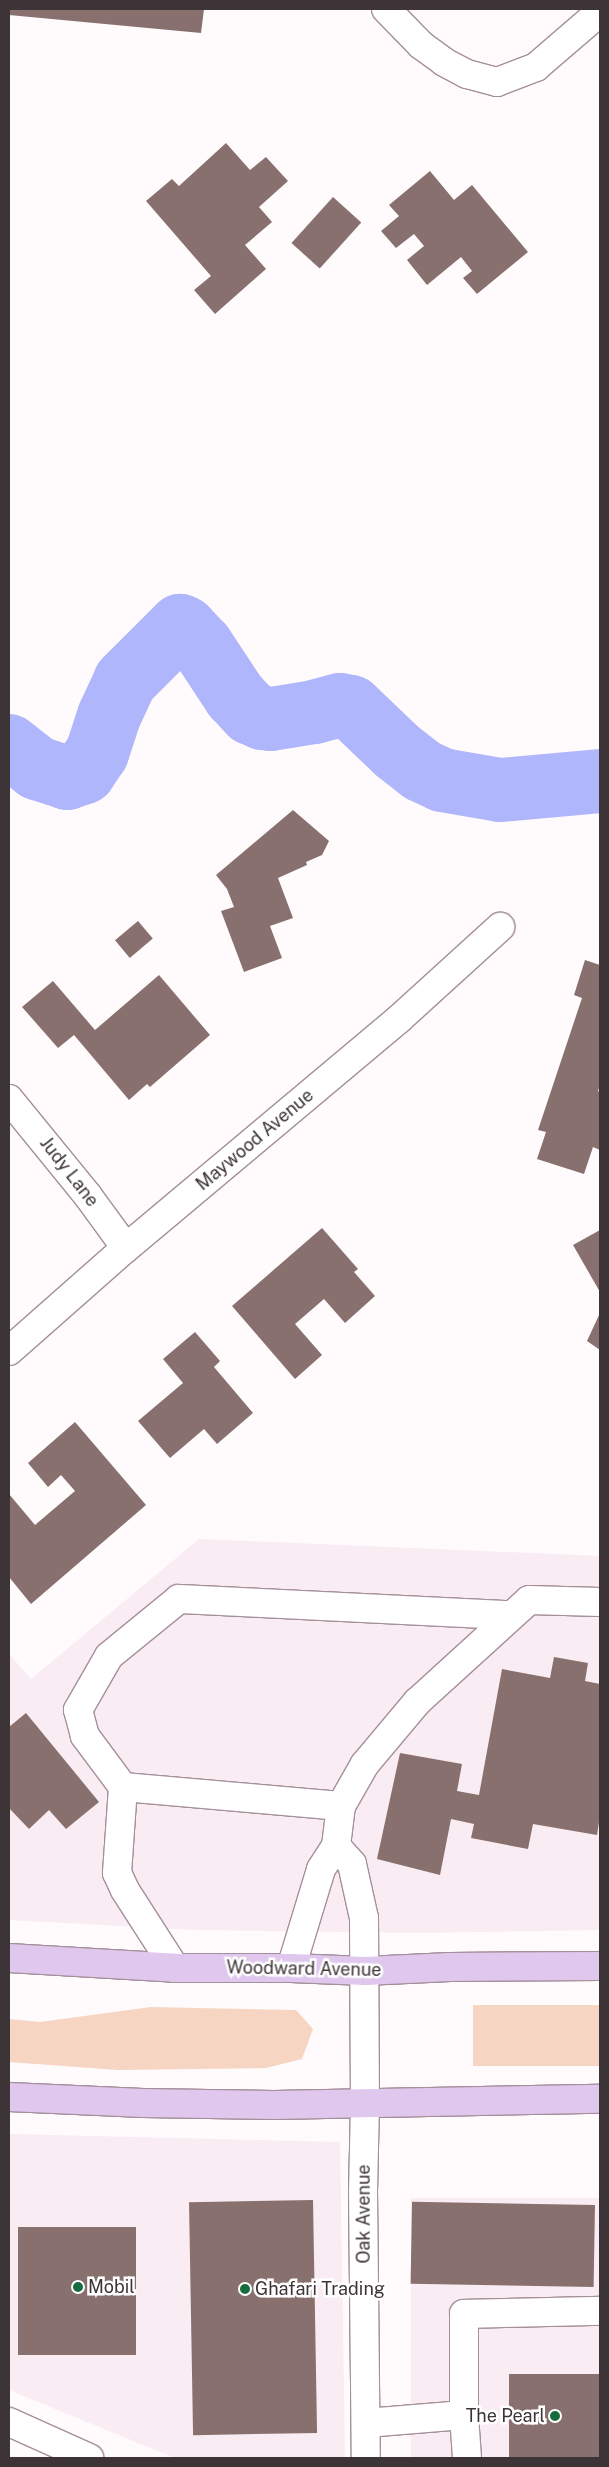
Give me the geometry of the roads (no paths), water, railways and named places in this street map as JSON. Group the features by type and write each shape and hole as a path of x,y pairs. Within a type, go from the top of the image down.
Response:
{"main road":[{"name":"Woodward Avenue","path":"9,1958 175,1968 291,1968 365,1971 450,1967 600,1966"},
{"path":"9,2097 143,2103 366,2104 452,2100 600,2099"}],"street":[{"path":"386,9 421,45 444,62 467,74 498,82 536,67 600,12"},
{"name":"Maywood Avenue","path":"9,1351 126,1248 399,1019 500,927"},
{"name":"Judy Lane","path":"9,1099 88,1196 126,1248"},
{"path":"175,1968 125,1890 117,1873 123,1786 85,1736 78,1710 109,1656 180,1599 511,1615"},
{"path":"291,1968 321,1869 336,1846 341,1806 366,1764 417,1702 529,1600 600,1602"},
{"path":"123,1786 341,1806"},
{"name":"Oak Avenue","path":"336,1846 352,1864 364,1918 366,2104 363,2199 366,2458"},
{"path":"467,2458 464,2415 464,2314 600,2310"},
{"path":"366,2423 464,2415"},
{"path":"9,2422 89,2458"}],"waterway":[{"path":"9,746 37,768 67,778 84,772 97,753 109,716 125,681 180,626 185,628 202,646 235,696 251,713 262,718 271,719 314,712 340,705 351,707 397,751 421,770 442,780 500,790 600,781"}],"place":[{"name":"Mobil","path":"78,2287"},
{"name":"Ghafari Trading","path":"245,2289"},
{"name":"The Pearl","path":"555,2416"}]}
